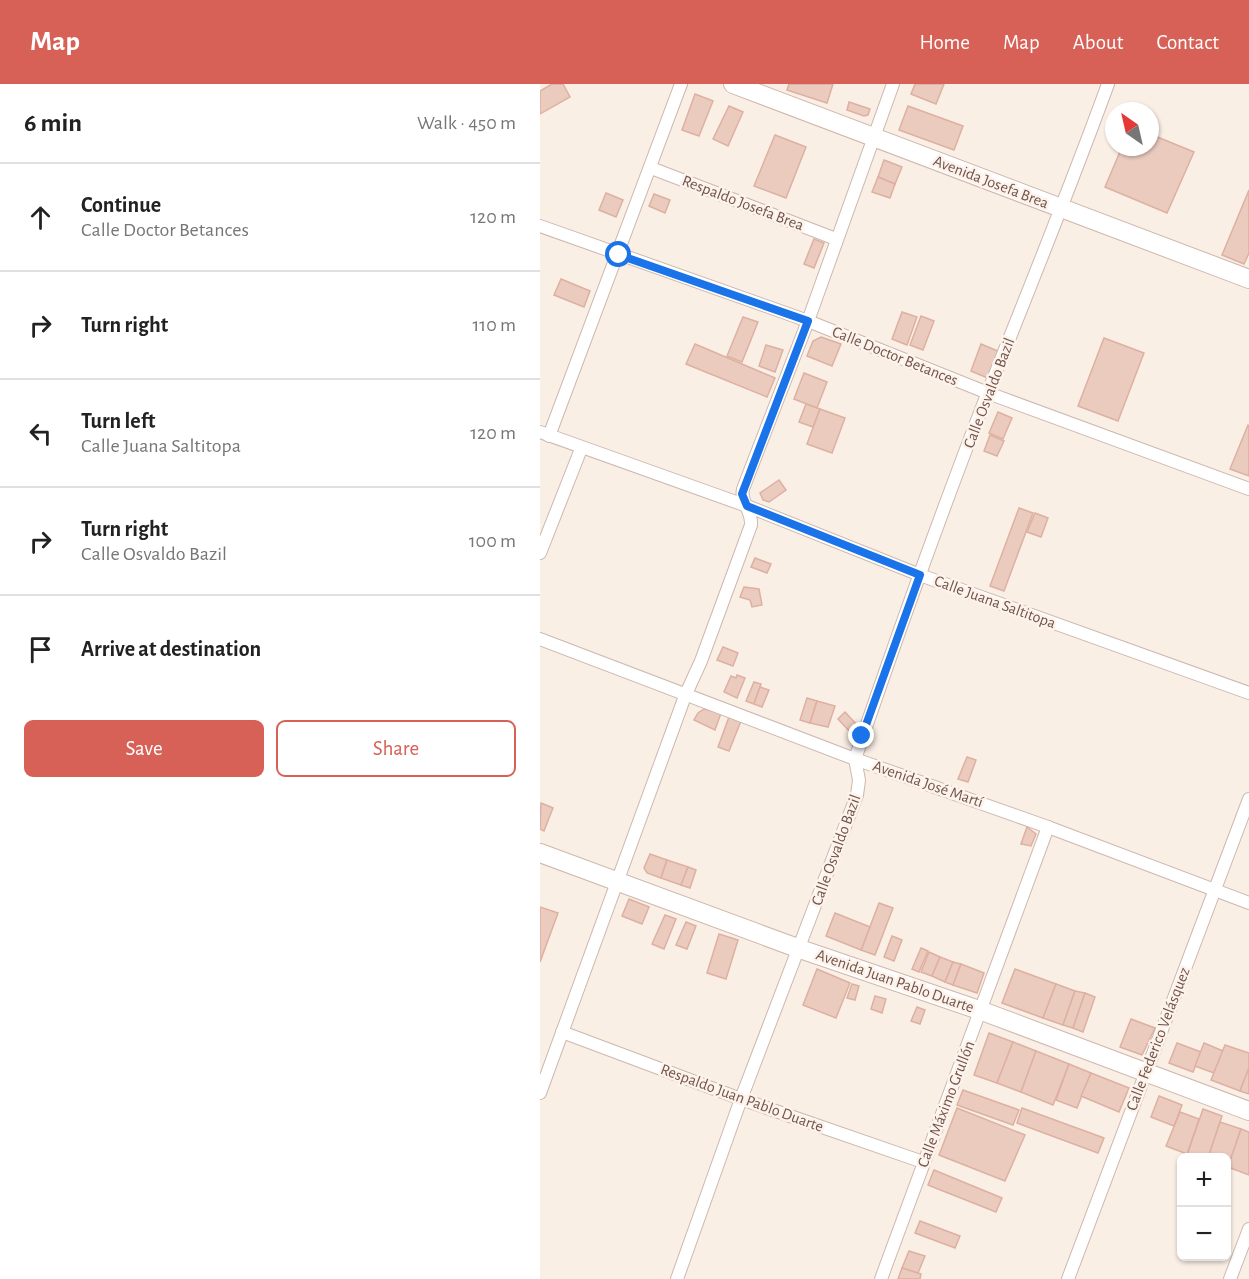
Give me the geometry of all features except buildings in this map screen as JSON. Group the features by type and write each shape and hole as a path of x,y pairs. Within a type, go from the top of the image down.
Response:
{"main road":[{"name":"Avenida Josefa Brea","path":"733,84 1249,279"},
{"name":"Avenida Juan Pablo Duarte","path":"540,853 800,949 982,1011 1144,1074 1249,1111"}],"street":[{"path":"545,434 619,255 681,84"},
{"path":"540,1093 685,696 701,661 751,525 751,511 742,499 743,489 808,321 893,84"},
{"name":"Calle Osvaldo Bazil","path":"677,1279 741,1099 857,795 859,780 855,759 920,575 988,393 1062,210 1108,84"},
{"name":"Respaldo Josefa Brea","path":"651,168 836,239"},
{"name":"Calle Doctor Betances","path":"540,226 808,321 988,393 1249,489"},
{"name":"Calle Juana Saltitopa","path":"545,434 581,449 747,506 920,575 1249,693"},
{"path":"540,553 581,449"},
{"name":"Avenida José Martí","path":"540,639 685,696 1048,827 1249,903"},
{"name":"Calle Federico Velásquez","path":"1068,1279 1249,799"},
{"name":"Calle Máximo Grullón","path":"881,1279 923,1162 982,1011 1048,827"},
{"name":"Respaldo Juan Pablo Duarte","path":"562,1032 741,1099 923,1162"},
{"path":"1230,1279 1249,1229"}],"route":[{"path":"619,255 808,321 743,489 742,499 747,506 920,575 862,736"}]}
